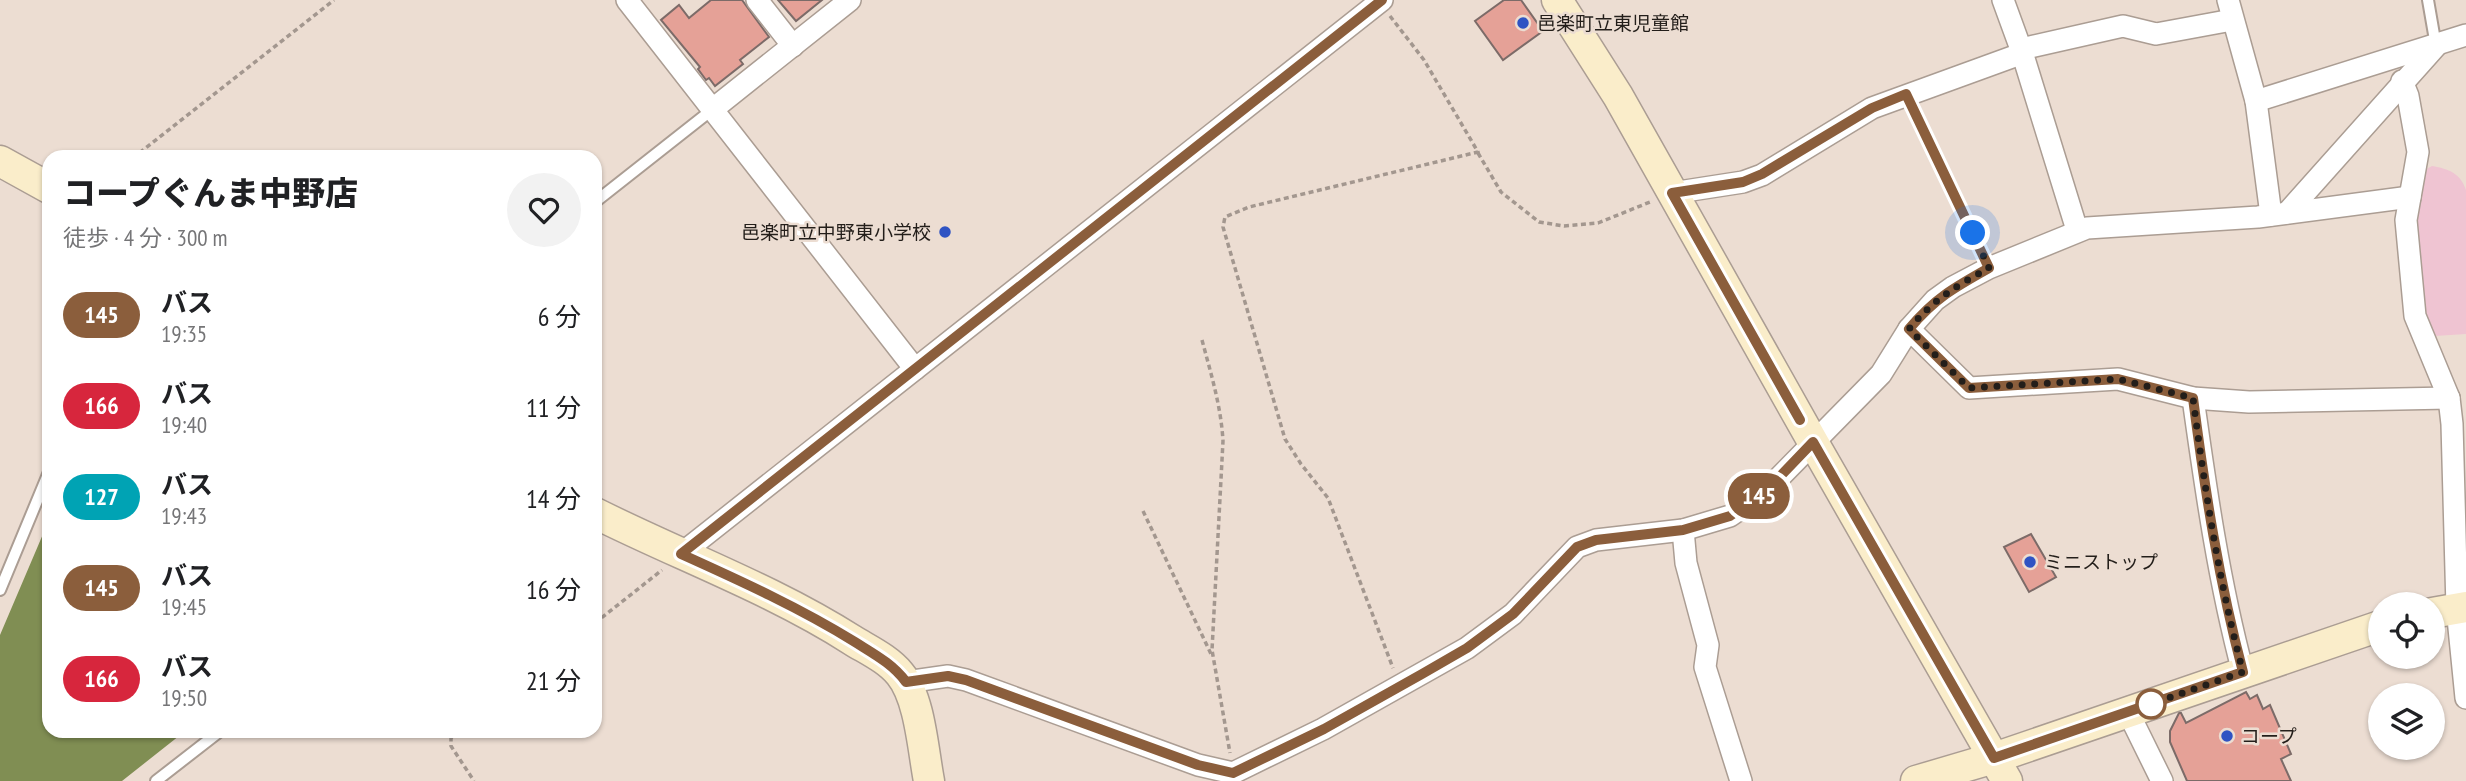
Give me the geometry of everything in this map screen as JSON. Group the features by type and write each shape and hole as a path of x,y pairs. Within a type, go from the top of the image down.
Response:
{"street":[{"path":"627,0 915,369"},
{"path":"757,0 793,46"},
{"path":"713,109 850,0"},
{"path":"1557,0 1618,96 2000,769"},
{"path":"2003,0 2022,52 2077,230"},
{"path":"681,554 1381,1"},
{"path":"1672,193 1743,182 1762,174 1872,108 2030,47 2123,26 2156,34 2230,10 2256,101 2279,214"},
{"path":"2256,101 2466,36"},
{"path":"2279,214 2436,46"},
{"path":"2402,81 2408,96 2418,152 2406,220 2415,316 2455,404 2452,609 2466,698"},
{"path":"0,160 42,184"},
{"path":"906,682 948,676 966,680 1234,777 1467,648 1513,614 1577,547 1596,540 1683,530 1730,516 1766,491 1881,374 1909,329 1935,300 1989,268 2077,230 2279,214 2410,197"},
{"path":"1909,329 1969,388 2118,379 2193,398 2249,402 2455,404"},
{"path":"2193,398 2208,513 2227,610 2243,672"},
{"path":"602,516 760,590 836,630 887,662 906,682 918,721 929,781"},
{"path":"1683,530 1686,563 1708,645 1705,667 1741,781"},
{"path":"1916,781 2000,769 2128,712 2368,630"},
{"path":"2128,712 2162,781"}],"lane":[{"path":"2428,0 2436,46"},
{"path":"1906,94 1989,268"},
{"path":"602,196 713,109"},
{"path":"0,590 42,489"},
{"path":"156,781 211,738"}],"path":[{"path":"144,150 334,0"},
{"path":"1381,1 1424,60 1501,192 1539,222 1564,226 1598,223 1672,193"},
{"path":"1400,686 1328,498 1301,464 1286,439 1223,227 1225,217 1249,207 1478,152"},
{"path":"1202,340 1217,393 1223,441 1212,650 1234,777"},
{"path":"1143,511 1214,661"},
{"path":"602,617 681,554"},
{"path":"451,738 451,746 474,781"}],"shaded area":[{"path":"2432,166 2453,173 2461,180 2466,190 2466,334 2435,336 2422,311 2415,229 2423,171"},
{"path":"42,536 42,738 176,738 122,781 0,781 0,635"}],"building":[{"path":"711,0 742,0 769,37 740,60 743,64 715,86 709,78 706,80 698,69 700,67 661,20 679,5 689,18"},
{"path":"778,0 822,0 796,21"},
{"path":"1504,0 1521,0 1543,31 1503,60 1475,21"},
{"name":"ミニストップ","path":"2031,534 2056,577 2029,592 2004,547"},
{"name":"コープ","path":"2246,692 2250,699 2257,695 2263,709 2270,705 2291,754 2281,759 2291,781 2187,781 2170,742 2170,731 2179,713 2186,723"}],"bus line":[{"name":"145","path":"1382,0 681,554 760,590 836,630 887,662 906,682 948,676 966,680 1198,765 1233,773 1324,729 1467,648 1513,614 1577,547 1596,540 1683,530 1730,516 1766,491 1813,442 1994,758 2243,672 2227,610 2208,513 2193,398 2118,379 1969,388 1909,329 1935,300 1989,268 1906,94 1872,108 1762,174 1743,182 1672,193 1800,420"}],"place":[{"name":"邑楽町立東児童館","path":"1523,23"},
{"name":"邑楽町立中野東小学校","path":"945,232"},
{"name":"ミニストップ","path":"2030,562"},
{"name":"コープ","path":"2227,736"}],"route":[{"path":"1973,233 1989,268 1935,300 1909,329 1969,388 2118,379 2193,398 2208,513 2227,610 2243,672 2151,704"}]}
